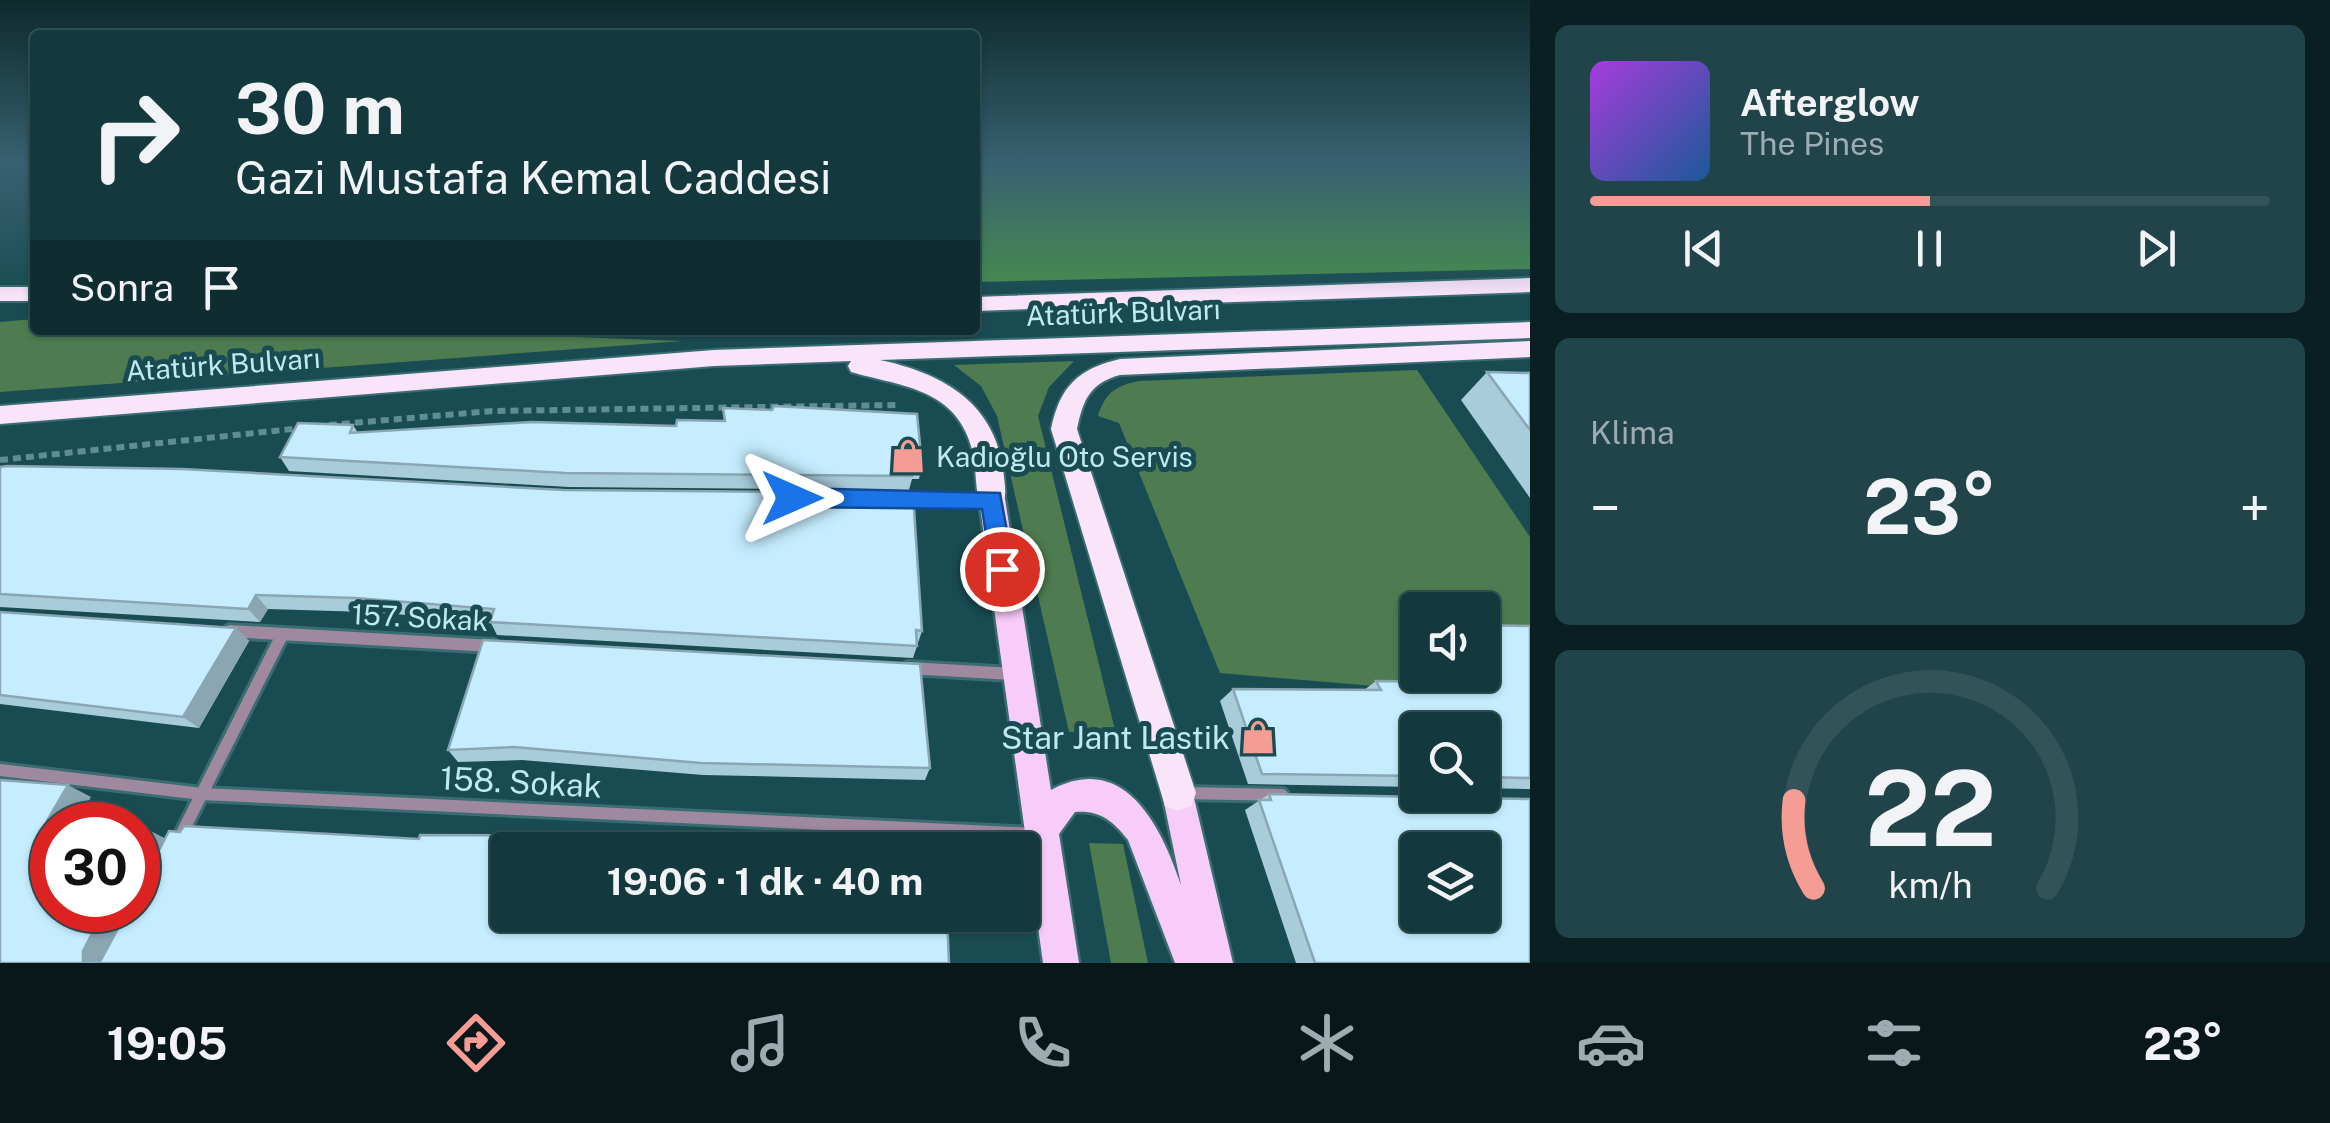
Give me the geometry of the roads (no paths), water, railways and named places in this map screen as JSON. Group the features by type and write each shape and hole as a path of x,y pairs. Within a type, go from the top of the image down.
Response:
{"highway":[{"name":"Atatürk Bulvarı","path":"980,304 1530,285"},
{"path":"0,294 30,294"},
{"path":"0,309 30,310"},
{"name":"Atatürk Bulvarı","path":"0,414 714,358 1530,330"},
{"path":"1178,793 1064,429 1068,404 1081,383 1096,372 1120,367 1530,349"},
{"path":"714,358 904,371 934,384 976,427 985,447 992,500"},
{"path":"0,398 78,406"}],"main road":[{"path":"992,500 1061,963"},
{"path":"1178,793 1215,963"},
{"path":"1041,834 1056,804 1076,794 1102,796 1129,814 1150,845 1178,932 1196,963"}],"street":[{"path":"883,498 992,500"},
{"name":"157. Sokak","path":"207,630 499,646"},
{"path":"177,844 282,635"},
{"path":"894,668 1017,674"},
{"name":"158. Sokak","path":"0,770 202,794 1041,834"},
{"path":"1178,793 1291,795"}],"place":[{"name":"Kadıoğlu Oto Servis","path":"908,456"},
{"name":"Star Jant Lastik","path":"1258,737"}]}
